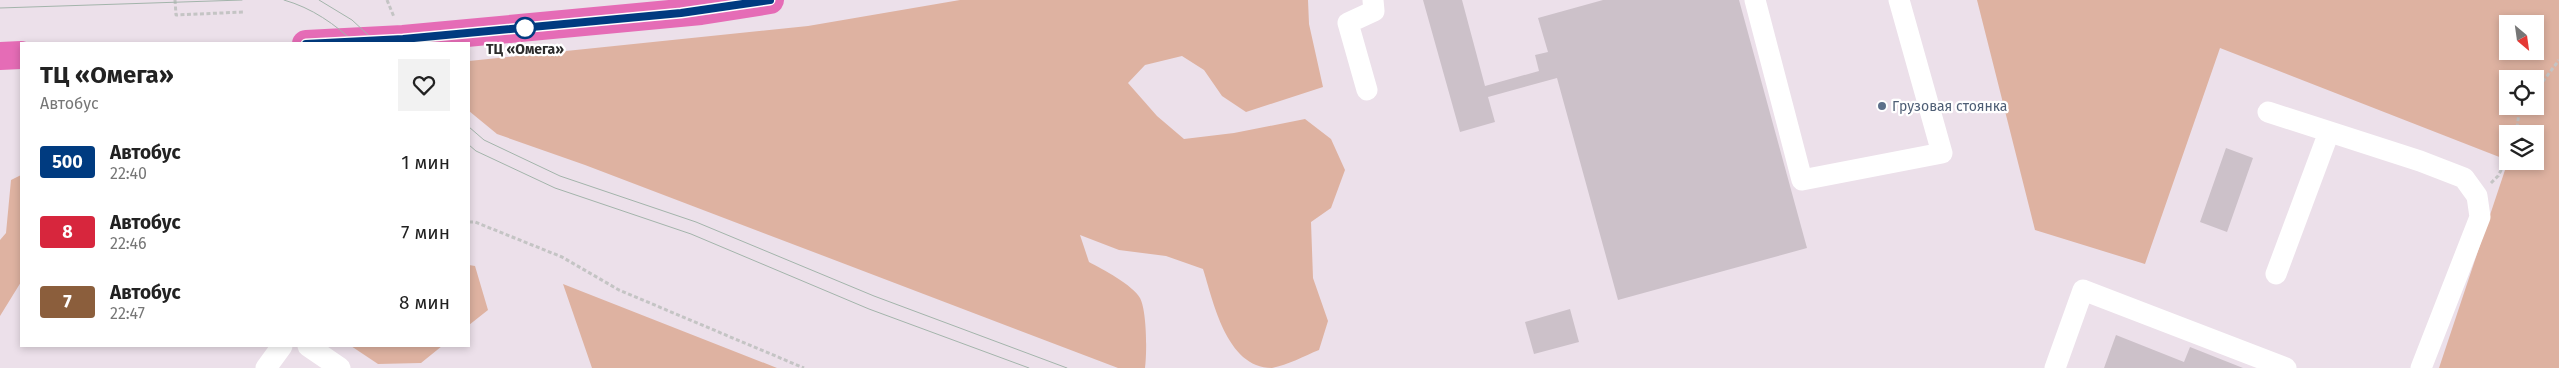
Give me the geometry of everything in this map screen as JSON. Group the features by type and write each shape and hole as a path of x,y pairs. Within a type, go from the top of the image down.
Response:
{"main road":[{"path":"345,42 403,39 701,11 770,0"},
{"path":"0,56 20,55"}],"street":[{"path":"1367,90 1348,23 1374,11 1373,0"},
{"path":"1755,0 1802,180 1942,153 1899,0"},
{"path":"2268,112 2420,161 2464,178 2477,196 2480,217 2421,368"},
{"path":"2276,274 2328,132"},
{"path":"2055,368 2083,290 2286,368"},
{"path":"266,368 281,347"},
{"path":"309,347 340,368"}],"path":[{"path":"175,0 176,15 243,12"},
{"path":"387,0 394,17"},
{"path":"2544,80 2559,60"},
{"path":"2477,196 2498,176 2501,170"},
{"path":"470,222 475,222 562,257 619,290 804,368"}],"shaded area":[{"path":"960,0 1308,0 1309,24 1323,87 1246,112 1222,96 1204,70 1182,56 1145,65 1128,83 1157,116 1184,139 1234,133 1305,119 1331,139 1345,170 1331,208 1311,222 1313,278 1328,321 1319,350 1278,367 1272,368 1256,365 1243,357 1224,330 1203,269 1166,256 1119,250 1080,235 1089,262 1131,288 1140,298 1142,304 1146,332 1145,368 1118,368 585,165 497,134 470,112 470,61 808,26"},
{"path":"1977,0 2559,0 2559,368 2439,368 2505,170 2544,170 2544,125 2499,125 2499,157 2220,48 2145,264 2035,230"},
{"path":"20,176 20,284 0,316 0,240 6,233 11,180"},
{"path":"470,265 475,266 488,310 470,324"},
{"path":"563,284 777,368 592,368"},
{"path":"352,347 441,347 421,363 378,364"}],"building":[{"path":"1423,0 1462,0 1485,86 1539,71 1535,55 1548,52 1538,18 1603,0 1739,0 1807,248 1618,300 1557,78 1488,97 1495,122 1460,132"},
{"path":"2226,148 2253,158 2227,232 2200,222"},
{"path":"1570,309 1579,342 1534,354 1525,322"},
{"path":"2116,335 2184,362 2190,347 2243,368 2104,368"}],"tram line":[{"path":"0,8 242,0"},
{"path":"284,0 304,7 323,18 354,42"},
{"path":"319,0 352,20 376,42"},
{"path":"470,128 484,140 560,176 696,222 874,296 1067,368"},
{"path":"470,146 476,151 555,188 691,234 869,309 1029,368"}],"bus line":[{"name":"500","path":"352,42 403,39 701,11 770,0"}],"place":[{"name":"ТЦ «Омега»","path":"525,28"},
{"name":"Грузовая стоянка","path":"1882,106"}]}
